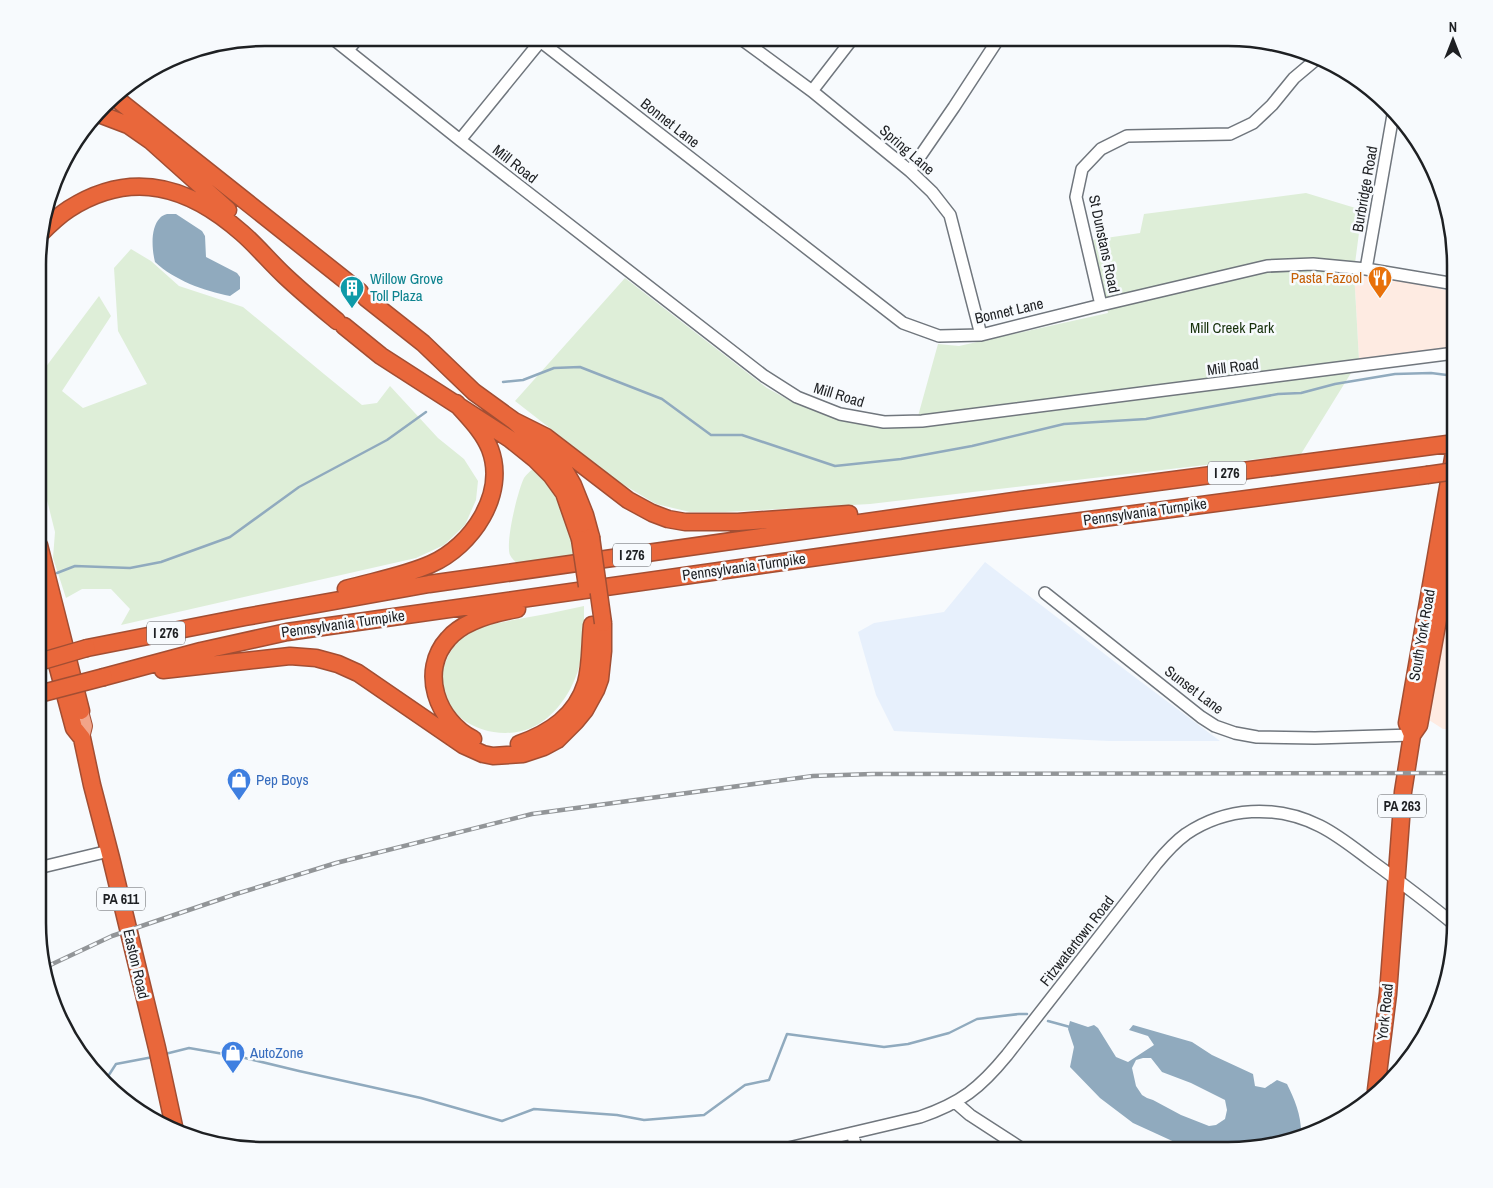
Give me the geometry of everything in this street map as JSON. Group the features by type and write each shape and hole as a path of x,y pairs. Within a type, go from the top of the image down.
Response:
{"highway":[{"path":"104,677 290,656 316,658 338,664 358,673 463,745 483,754 493,756 523,754 544,747 557,740 586,710 600,679 603,651 597,624 586,538 578,496 565,471 553,456 514,421 474,392 423,343 120,102"},
{"path":"111,109 149,125"},
{"path":"105,116 128,125 151,141 236,218 242,232"},
{"path":"50,225 69,209 88,199 130,187 143,186 169,190 193,198 242,232 296,286 382,356 510,439 534,459 551,475 564,492 586,538"},
{"path":"245,617 430,565 465,541 487,507 493,487 494,474 493,460 485,439 456,403"},
{"path":"514,421 546,437 628,500 652,513 668,519 685,522 738,522 1021,500"},
{"name":"Pennsylvania Turnpike","path":"46,660 87,648 429,584 1021,500 1447,444"},
{"name":"Pennsylvania Turnpike","path":"46,692 201,651 287,632 953,538 1447,472"},
{"name":"South York Road","path":"1412,735 1407,723 1447,492"},
{"name":"South York Road","path":"1390,965 1403,792 1412,735 1419,725 1447,569"},
{"name":"Easton Road","path":"46,573 81,711"},
{"path":"597,624 586,683 574,708 565,718 537,738 519,744 487,744 471,738 458,728 442,709 435,694 433,682 434,668 441,648 448,638 456,632 470,623 494,614 565,601 617,586"},
{"name":"Easton Road","path":"46,623 74,728 82,738 173,1121"},
{"name":"York Road","path":"1377,1083 1390,965"}],"main road":[{"name":"Easton Road","path":"81,711 85,726 82,738"}],"street":[{"name":"Mill Road","path":"343,46 460,140 764,376 797,397 840,414 884,422 922,421 1447,354"},
{"path":"348,50 351,46"},
{"path":"460,140 536,46"},
{"name":"Bonnet Lane","path":"551,46 903,323 939,336 981,335 1101,304 1267,266 1313,264 1366,268 1447,282"},
{"name":"Spring Lane","path":"751,46 812,91 910,171 932,192 950,215 981,335"},
{"path":"812,91 847,46"},
{"path":"910,171 995,46"},
{"name":"St Dunstans Road","path":"1101,304 1076,197 1082,169 1101,149 1127,136 1230,134 1253,123 1272,105 1294,78 1312,63"},
{"name":"Burbridge Road","path":"1366,268 1392,121"},
{"name":"Sunset Lane","path":"1045,593 1201,717 1215,726 1235,733 1257,737 1314,738 1412,735"},
{"name":"Fitzwatertown Road","path":"814,1142 920,1117 942,1109 971,1093 994,1071 1166,852 1185,834 1224,816 1259,810 1299,817 1319,825 1335,834 1396,878 1447,918"},
{"path":"46,866 109,851"},
{"path":"955,1102 970,1115 1012,1142"},
{"path":"852,1133 855,1142"}],"shaded area":[{"path":"1354,271 1447,290 1447,349 1359,360"},
{"path":"985,562 1220,741 1109,741 894,731 876,695 858,632 874,623 944,612"},
{"path":"1447,607 1447,729 1443,729 1429,720"}],"green space":[{"name":"Mill Creek Park","path":"1306,193 1362,210 1354,271 1359,360 1301,454 870,504 725,512 690,512 656,504 619,482 515,401 625,278 767,388 796,404 844,420 873,426 915,427 938,344 959,346 1108,313 1092,240 1140,233 1144,214"},
{"path":"131,249 151,261 179,286 243,307 362,405 377,403 390,386 438,438 464,459 478,481 476,500 465,525 444,545 416,558 121,625 130,609 111,589 82,589 66,598 53,558 55,532 46,496 46,367 99,296 111,316 62,391 83,408 147,384 118,331 114,268"},
{"path":"533,469 537,469 555,488 580,557 518,564 510,555 509,539 521,484"},
{"path":"584,606 583,644 578,672 562,702 545,720 531,728 514,732 497,732 480,728 465,721 453,710 445,696 442,680 448,656 456,643 464,636 472,630 487,625"}],"water":[{"path":"167,214 176,214 202,231 205,236 206,257 237,273 240,277 240,289 230,296 210,291 180,279 155,262 153,233 160,217"},
{"path":"1070,1021 1088,1027 1094,1025 1098,1028 1116,1057 1128,1062 1154,1045 1148,1036 1129,1030 1133,1025 1192,1042 1212,1055 1253,1074 1255,1086 1265,1088 1277,1080 1287,1084 1297,1109 1301,1129 1256,1140 1175,1142 1133,1123 1100,1098 1070,1067 1074,1047 1068,1029","holes":["1151,1058 1162,1072 1191,1083 1225,1100 1227,1110 1225,1119 1216,1125 1209,1126 1181,1115 1142,1095 1136,1086 1132,1068 1136,1060"]}],"waterway":[{"path":"503,382 523,380 554,368 580,367 662,399 711,435 742,435 835,466 901,459 972,446 1064,424 1146,419 1278,394 1301,393 1335,384 1395,374 1431,373 1447,375"},
{"path":"57,573 75,566 130,568 161,562 230,537 299,487 387,440 426,412"},
{"path":"165,1054 189,1048 241,1057 421,1098 502,1121 534,1109 617,1115 644,1120 704,1115 745,1085 769,1080 787,1034 884,1047 908,1044 949,1033 977,1019 1027,1014"},
{"path":"1048,1021 1070,1027"},
{"path":"108,1076 116,1064 153,1057"}],"railway":[{"path":"50,965 112,936 236,894 336,863 532,814 813,776 872,774 1447,773"}],"place":[{"name":"Pasta Fazool","path":"1380,299"},
{"name":"Willow Grove Toll Plaza","path":"352,309"},
{"name":"Pep Boys","path":"239,801"},
{"name":"AutoZone","path":"233,1074"}]}
